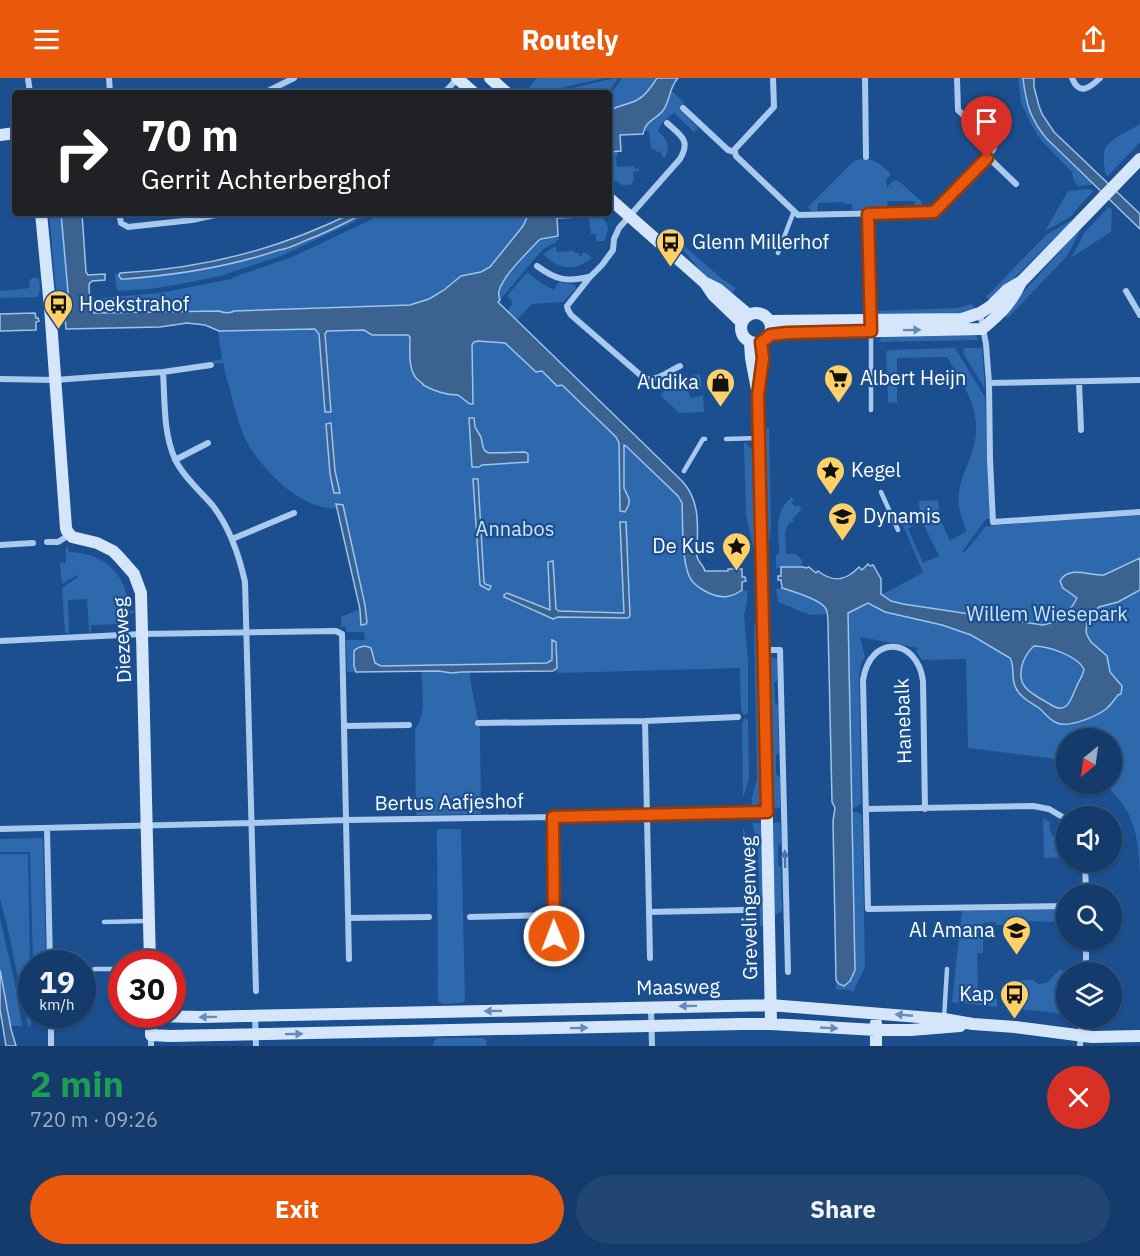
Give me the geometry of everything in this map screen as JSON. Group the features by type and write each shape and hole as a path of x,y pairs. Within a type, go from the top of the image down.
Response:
{"street":[{"path":"270,90 294,78"},
{"path":"447,90 458,78 471,90"},
{"path":"490,78 504,90"},
{"path":"773,78 774,107 735,149 735,152 736,156 798,215 934,212 993,150 993,144 958,111 957,78"},
{"path":"864,78 866,157"},
{"path":"1072,78 1075,85 1083,89 1091,87 1100,78"},
{"path":"683,108 728,150 735,152"},
{"path":"667,123 683,139 686,146 684,152 619,228 612,250 567,306 571,315 645,379 656,378 680,366"},
{"path":"987,158 1016,184"},
{"path":"761,340 771,328 770,321 765,315 757,313 746,319 741,328 745,339 761,340 787,333 962,319 980,313 1022,280 1140,159"},
{"path":"612,201 705,282 713,296 746,319"},
{"path":"868,214 871,326"},
{"path":"41,216 66,528 69,535 57,542 47,542"},
{"path":"120,216 122,223 128,227 211,216"},
{"path":"537,266 546,273 571,281 590,277"},
{"path":"770,321 982,329 1015,296 1022,280"},
{"path":"1126,291 1140,315"},
{"path":"980,313 986,344 989,383 993,522 1140,512"},
{"name":"Grevelingenweg","path":"761,340 751,358 758,395 771,1024"},
{"path":"0,380 55,381 163,372 211,365"},
{"path":"163,372 167,432 175,460 223,521 232,539 245,582 256,991"},
{"path":"989,383 1140,380"},
{"path":"1079,382 1081,430"},
{"path":"175,460 208,443"},
{"path":"232,539 294,513"},
{"name":"Diezeweg","path":"69,535 97,543 119,557 130,568 141,593 150,950"},
{"path":"0,545 33,543"},
{"name":"Bertus Aafjeshof","path":"0,640 142,634 336,631 342,634 349,959"},
{"name":"Hanebalk","path":"925,809 921,669 911,653 890,647 880,650 871,657 866,664 862,680 868,909 1056,906"},
{"path":"764,650 780,650 788,972"},
{"path":"478,723 645,721 738,717"},
{"path":"645,721 650,958"},
{"path":"345,726 409,724"},
{"path":"866,809 1033,806 1049,808 1056,813"},
{"name":"Bertus Aafjeshof","path":"0,829 346,819 767,812"},
{"path":"553,817 554,958"},
{"path":"47,828 50,950"},
{"path":"649,912 743,910"},
{"path":"470,917 553,915"},
{"path":"348,918 429,917"},
{"path":"769,918 786,918"},
{"name":"Maasweg","path":"186,1018 770,1005 877,1013 1080,1040 1092,1037 1140,1036"},
{"path":"651,1007 652,1046"},
{"path":"528,1010 528,1029"},
{"path":"380,1013 380,1032"},
{"path":"876,1046 877,1013"},
{"path":"255,1016 256,1040"},
{"name":"Maasweg","path":"151,1041 196,1036 256,1040 380,1032 771,1024 876,1030 944,1023"},
{"path":"51,1028 51,1046"}],"lane":[{"path":"778,253 794,211"},
{"path":"871,326 871,410"},
{"path":"726,439 759,438"},
{"path":"684,471 705,439"},
{"path":"881,492 898,530"},
{"path":"104,922 149,921"},
{"path":"944,1023 948,969"}],"green space":[{"path":"537,78 605,78 556,90 527,90"},
{"path":"617,78 610,90 567,90"},
{"path":"622,78 657,78 640,98 612,110 612,93"},
{"path":"1018,78 1023,78 1029,110 1043,134 1092,183 1091,185 1078,186 1072,172 1041,140 1021,103"},
{"path":"671,90 684,103 679,109 698,128 694,132 674,113 667,118 658,131 667,144 664,159 660,151 656,152 655,149 651,149 649,131 643,131 646,125 664,109"},
{"path":"1140,124 1140,142 1108,176 1105,173 1104,158 1107,145"},
{"path":"617,151 617,167 639,168 639,171 633,172 634,180 630,185 622,185 612,179 612,152"},
{"path":"860,159 877,162 891,174 886,180 887,187 894,180 900,182 923,203 917,209 915,209 915,201 887,201 888,209 853,210 851,204 844,202 818,203 817,211 812,211 808,207 854,161"},
{"path":"1090,189 1093,191 1070,217 1045,231 1068,191"},
{"path":"1109,207 1112,210 1111,232 1072,257 1084,233"},
{"path":"49,216 61,216 68,294 59,295 56,291"},
{"path":"358,216 367,216 281,256 220,276 150,289 117,291 115,274 120,273 119,276 122,277 136,278 180,273 213,268 279,250 287,250"},
{"path":"379,216 528,216 510,244 485,270 459,278 430,298 400,307 368,312 335,313 90,313 89,299 160,293 231,279 292,257"},
{"path":"589,216 602,216 607,226 604,241 596,241 596,234 591,234"},
{"path":"1070,221 991,301 986,297 1046,235"},
{"path":"1079,230 1067,256 1008,318 1004,314"},
{"path":"558,236 559,240 543,249 500,300 498,294 500,287 538,241"},
{"path":"681,243 722,279 736,288 731,295 700,270 679,245"},
{"path":"556,247 557,252 574,251 579,253 579,256 586,253 592,258 579,266 561,266 543,254"},
{"path":"527,272 554,290 558,282 575,285 576,288 563,302 532,304 517,320 507,311 512,301 507,296"},
{"path":"32,278 39,278 38,297 0,298 0,291 30,288 29,282"},
{"path":"972,304 976,310 966,313 881,315 876,311 957,308"},
{"name":"Annabos","path":"367,328 372,334 411,335 472,362 472,348 480,338 505,343 539,371 557,377 678,493 682,503 686,565 740,592 747,591 744,615 748,662 748,713 743,715 741,709 740,668 558,673 546,668 468,671 480,731 481,814 416,815 415,729 422,709 421,671 368,668 362,646 356,648 354,666 356,672 347,672 346,640 365,640 364,632 346,632 346,627 341,627 341,617 360,609 361,624 364,624 343,505 336,504 337,508 311,503 285,487 263,465 247,442 239,423 224,363 215,364 213,362 222,359 218,331"},
{"path":"973,333 979,340 878,342 882,337"},
{"name":"Willem Wiesepark","path":"955,348 985,397 991,519 986,519 962,552 965,552 986,526 1140,515 1140,877 1133,825 1129,814 1115,794 1122,794 1122,728 1056,728 1056,760 968,748 966,659 922,660 916,651 918,648 860,637 865,657 859,675 861,804 852,808 848,633 834,612 889,591 924,572 902,522 914,522 915,524 908,529 923,563 939,556 920,517 919,501 938,500 941,521 950,541 967,531 961,514 960,487 975,439 976,424 972,406 947,357 897,358 897,403 888,402 886,352 889,350"},
{"path":"964,348 982,348 985,389 963,353"},
{"path":"700,374 702,387 688,391 691,398 703,395 704,412 679,413 660,395 678,381"},
{"path":"769,428 771,526 768,548 766,548 764,429"},
{"path":"744,442 753,448 755,547 753,547 746,514"},
{"path":"792,497 794,500 791,502 795,507 798,505 802,509 785,531 786,554 796,554 803,561 801,564 803,567 776,568 776,556 779,553 778,523 782,509"},
{"path":"68,546 69,552 82,553 103,561 119,576 124,586 129,610 134,611 134,613 123,613 123,624 91,625 89,633 87,599 68,600 69,633 65,633 62,588 78,577 77,575 62,584 60,563 66,563 66,547"},
{"path":"782,588 820,602 825,606 827,614 810,615 778,602 776,589"},
{"path":"754,625 756,625 761,804 752,808 752,797 757,779"},
{"path":"769,656 777,659 777,680 774,683 775,703 778,706 779,752 776,755 776,774 780,778 780,808 772,808"},
{"path":"745,718 748,720 749,779 743,798 742,724"},
{"path":"852,812 862,815 865,967 853,992 848,989 836,990 836,980 839,984 844,985 855,970"},
{"path":"1043,818 1050,822 1050,830 1056,838 1056,857 1044,858"},
{"path":"780,822 781,843 778,846 778,865 781,868 782,911 775,915 772,823"},
{"path":"752,823 761,823 763,926 760,926 758,844"},
{"path":"743,828 750,844 752,904 750,907 745,901"},
{"path":"437,829 461,829 465,1000 462,1003 444,1004 438,1001"},
{"path":"41,838 43,840 46,950 33,950 30,852 0,852 0,839"},
{"path":"0,854 28,854 30,950 18,950 18,978 9,934 0,898"},
{"path":"1056,908 1056,922 1020,921 1020,925 983,923 983,953 977,953 978,997 997,999 997,1007 952,1002 962,911"},
{"path":"0,918 18,1002 18,1026 11,1026 0,970"},
{"path":"1056,973 1056,1013 1019,1009 1019,1001 1003,999 1012,981 1033,980 1038,984 1047,983"},
{"path":"437,1038 484,1038 487,1041 486,1046 433,1046"}],"shaded area":[{"path":"657,78 678,78 664,109 646,126 643,134 620,135 621,151 612,152 612,109 634,102 648,90"},
{"path":"1023,78 1034,78 1039,106 1054,132 1140,214 1140,229 1046,138 1030,110"},
{"path":"61,216 82,216 86,272 88,275 105,274 105,280 92,281 89,284 90,308 94,313 219,311 228,313 410,305 429,299 461,276 481,272 490,267 523,226 528,216 582,216 557,218 558,236 541,239 522,258 501,285 498,302 683,482 696,508 697,557 705,571 742,569 742,577 745,577 746,581 742,582 742,590 731,596 723,597 703,590 692,581 684,555 682,503 678,496 624,445 624,488 629,504 625,512 620,511 619,443 616,437 562,385 557,386 542,371 536,372 505,343 478,341 472,345 473,404 470,404 458,395 427,387 416,378 411,364 408,335 372,335 364,330 327,331 325,334 331,412 325,412 319,334 315,329 219,331 205,325 187,323 160,327 66,329 64,304 69,303"},
{"path":"346,216 358,216 293,246 241,261 164,275 125,279 119,276 120,273 180,267 239,255 325,226"},
{"path":"35,313 39,321 36,322 36,330 0,331 0,314"},
{"path":"469,418 474,418 475,427 485,451 489,453 525,452 528,454 528,462 472,467"},
{"path":"331,423 335,471 340,493 334,493 330,474 326,424"},
{"path":"473,479 478,479 484,582 491,586 489,590 480,585"},
{"path":"336,504 343,505 365,605 366,624 361,625 360,609"},
{"path":"620,522 626,522 630,616 628,618 558,617 553,619 504,597 507,593 550,610 548,562 553,561 556,609 559,611 624,613"},
{"path":"1140,558 1140,590 1118,602 1099,607 1087,623 1088,637 1107,656 1110,672 1122,686 1121,694 1101,712 1082,721 1068,724 1054,722 1022,696 1014,683 1010,658 971,635 942,625 885,612 868,603 848,613 855,970 850,981 844,986 839,984 836,980 833,821 835,808 832,802 828,614 819,602 782,588 781,580 778,580 778,576 781,576 781,567 809,567 816,573 818,571 839,579 859,567 862,570 868,564 873,565 881,579 881,594 891,601 1043,625 1064,617 1077,598 1063,588 1060,581 1064,576 1074,572 1104,575","holes":["1034,646 1069,656 1084,669 1070,700 1062,708 1053,706 1033,694 1021,679 1026,655"]},
{"path":"552,640 556,642 557,668 553,671 356,672 354,666 354,651 364,646 371,648 375,663 381,666 547,663 552,660"},
{"path":"0,970 16,1046 6,1046 0,1009"}],"place":[{"name":"Glenn Millerhof","path":"671,268"},
{"name":"Hoekstrahof","path":"58,330"},
{"name":"Albert Heijn","path":"839,404"},
{"name":"Audika","path":"720,408"},
{"name":"Kegel","path":"830,496"},
{"name":"Dynamis","path":"842,542"},
{"name":"De Kus","path":"736,572"},
{"name":"Al Amana","path":"1016,956"},
{"name":"Kap","path":"1015,1020"}],"route":[{"path":"554,936 553,817 767,812 758,395 763,358 761,342 770,335 787,333 871,331 868,214 934,212 987,158"}]}
